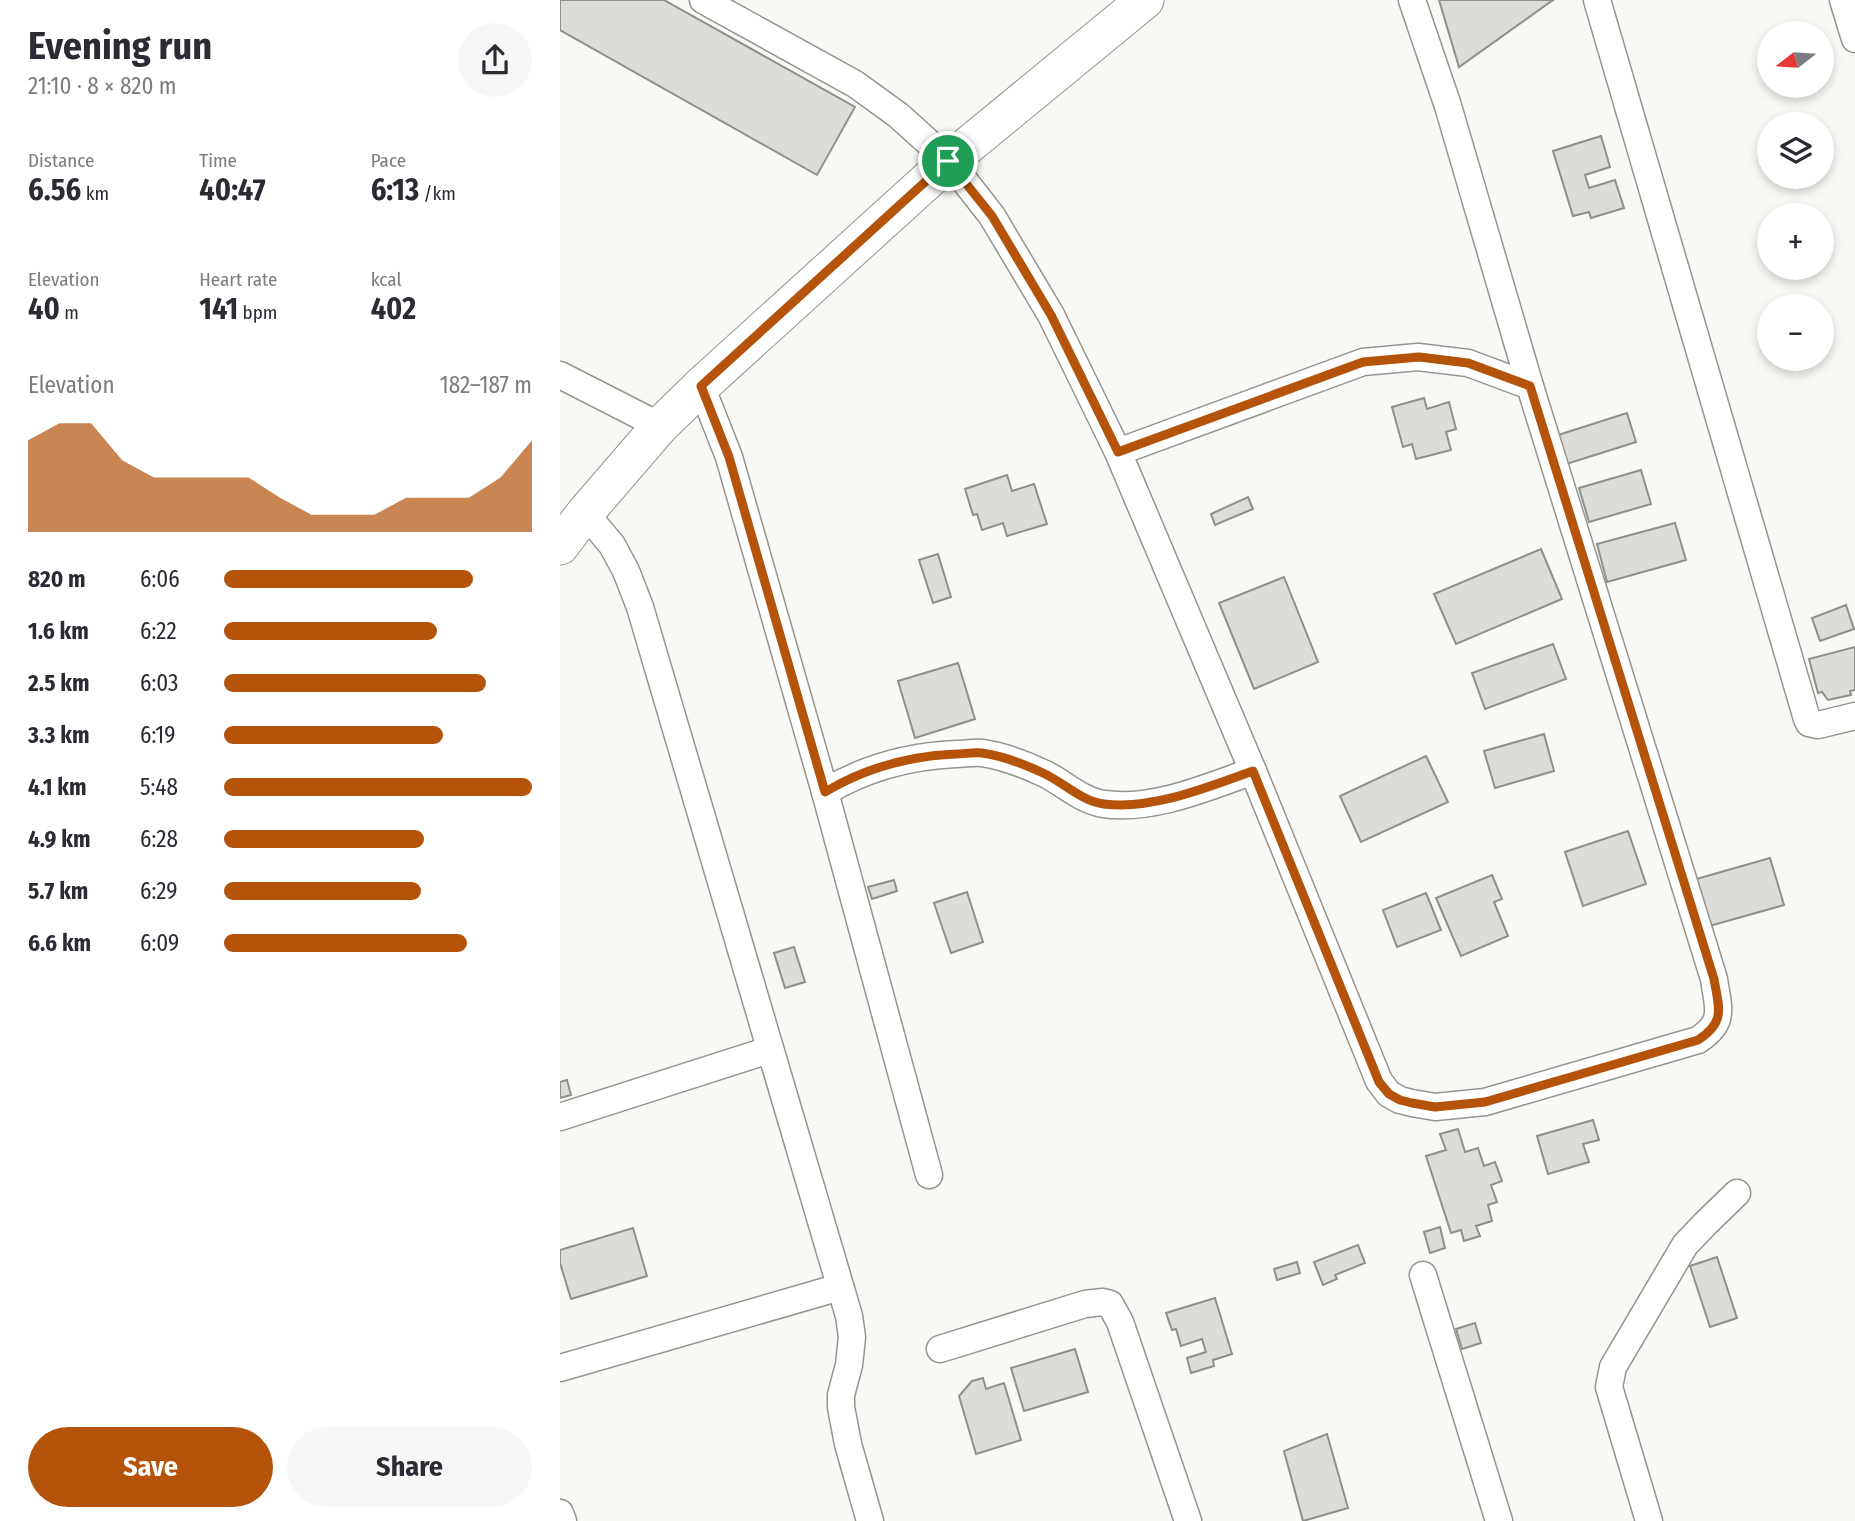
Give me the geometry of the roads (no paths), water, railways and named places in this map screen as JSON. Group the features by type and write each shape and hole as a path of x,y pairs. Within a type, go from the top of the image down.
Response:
{"main road":[{"path":"569,528 660,426 701,386 948,161 1145,0"}],"street":[{"path":"703,0 855,85 898,115 948,161 992,216 1051,315 1118,452 1253,771 1379,1082 1389,1094 1400,1100 1435,1107 1485,1102 1698,1040 1711,1032 1718,1020 1718,1007 1714,979 1530,386 1448,106 1412,0"},
{"path":"1597,0 1807,719 1809,723 1818,725 1855,716"},
{"path":"1843,0 1855,39"},
{"path":"1118,452 1363,362 1419,357 1468,363 1530,386"},
{"path":"560,375 660,426"},
{"path":"701,386 729,457 825,792 929,1175"},
{"path":"569,528 612,545 640,607 849,1316 852,1337 841,1407 848,1444 870,1521"},
{"path":"825,792 865,771 899,761 981,753 1012,760 1046,774 1080,795 1101,804 1119,805 1171,799 1253,771"},
{"path":"560,1117 769,1050"},
{"path":"1649,1521 1609,1387 1610,1376 1685,1245 1737,1193"},
{"path":"1423,1275 1499,1521"},
{"path":"560,1368 841,1287"},
{"path":"940,1349 1085,1304 1110,1304 1120,1322 1188,1521"},
{"path":"560,1513 563,1521"}]}
